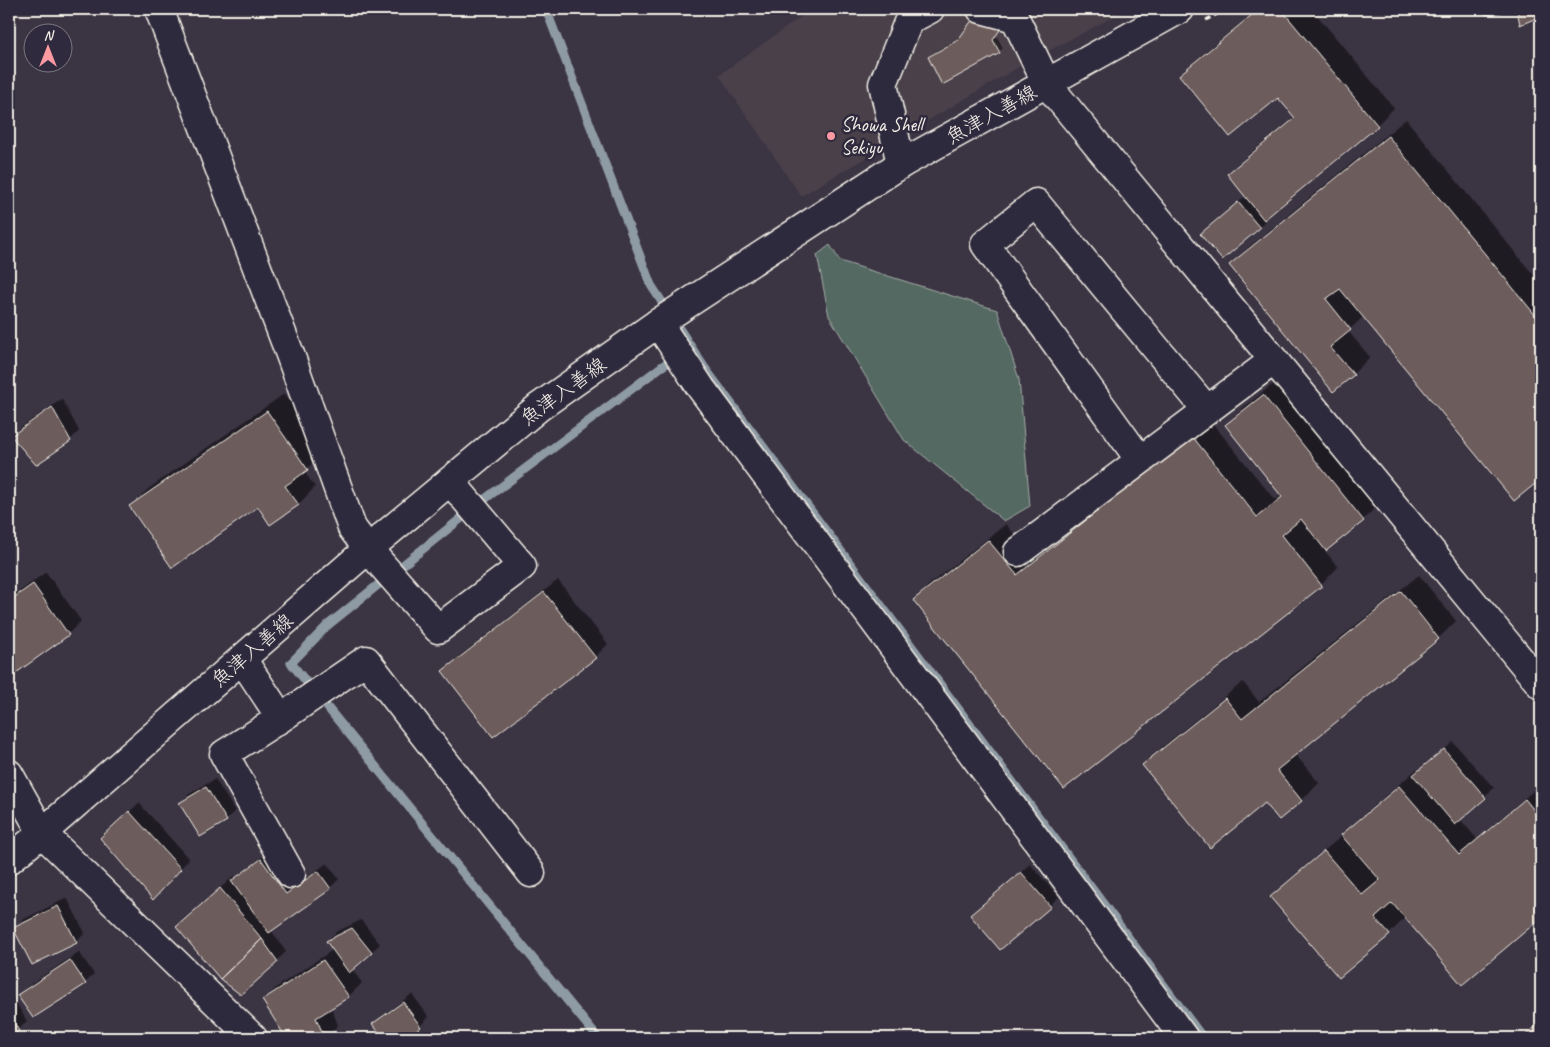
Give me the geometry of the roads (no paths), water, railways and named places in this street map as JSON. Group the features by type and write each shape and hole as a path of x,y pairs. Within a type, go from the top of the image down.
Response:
{"street":[{"path":"159,9 287,348 352,528 438,629 522,566 450,481"},
{"path":"901,164 883,84 909,20 930,9"},
{"path":"982,9 1024,13 1046,84 1541,685"},
{"name":"魚津入善線","path":"9,860 368,549 539,407 658,323 901,164 1046,84 1149,16 1180,9"},
{"path":"1140,460 985,244 1036,203 1207,410"},
{"path":"658,323 701,388 1184,1038"},
{"path":"1018,552 1274,360"},
{"path":"242,659 281,718"},
{"path":"291,874 224,754 366,660 530,873"},
{"path":"9,774 42,833 254,1038"}],"waterway":[{"path":"546,9 651,285 704,367 1203,1038"},
{"path":"598,1038 291,663 328,625 489,496 676,357"}],"place":[{"name":"Showa Shell Sekiyu","path":"831,136"}]}
